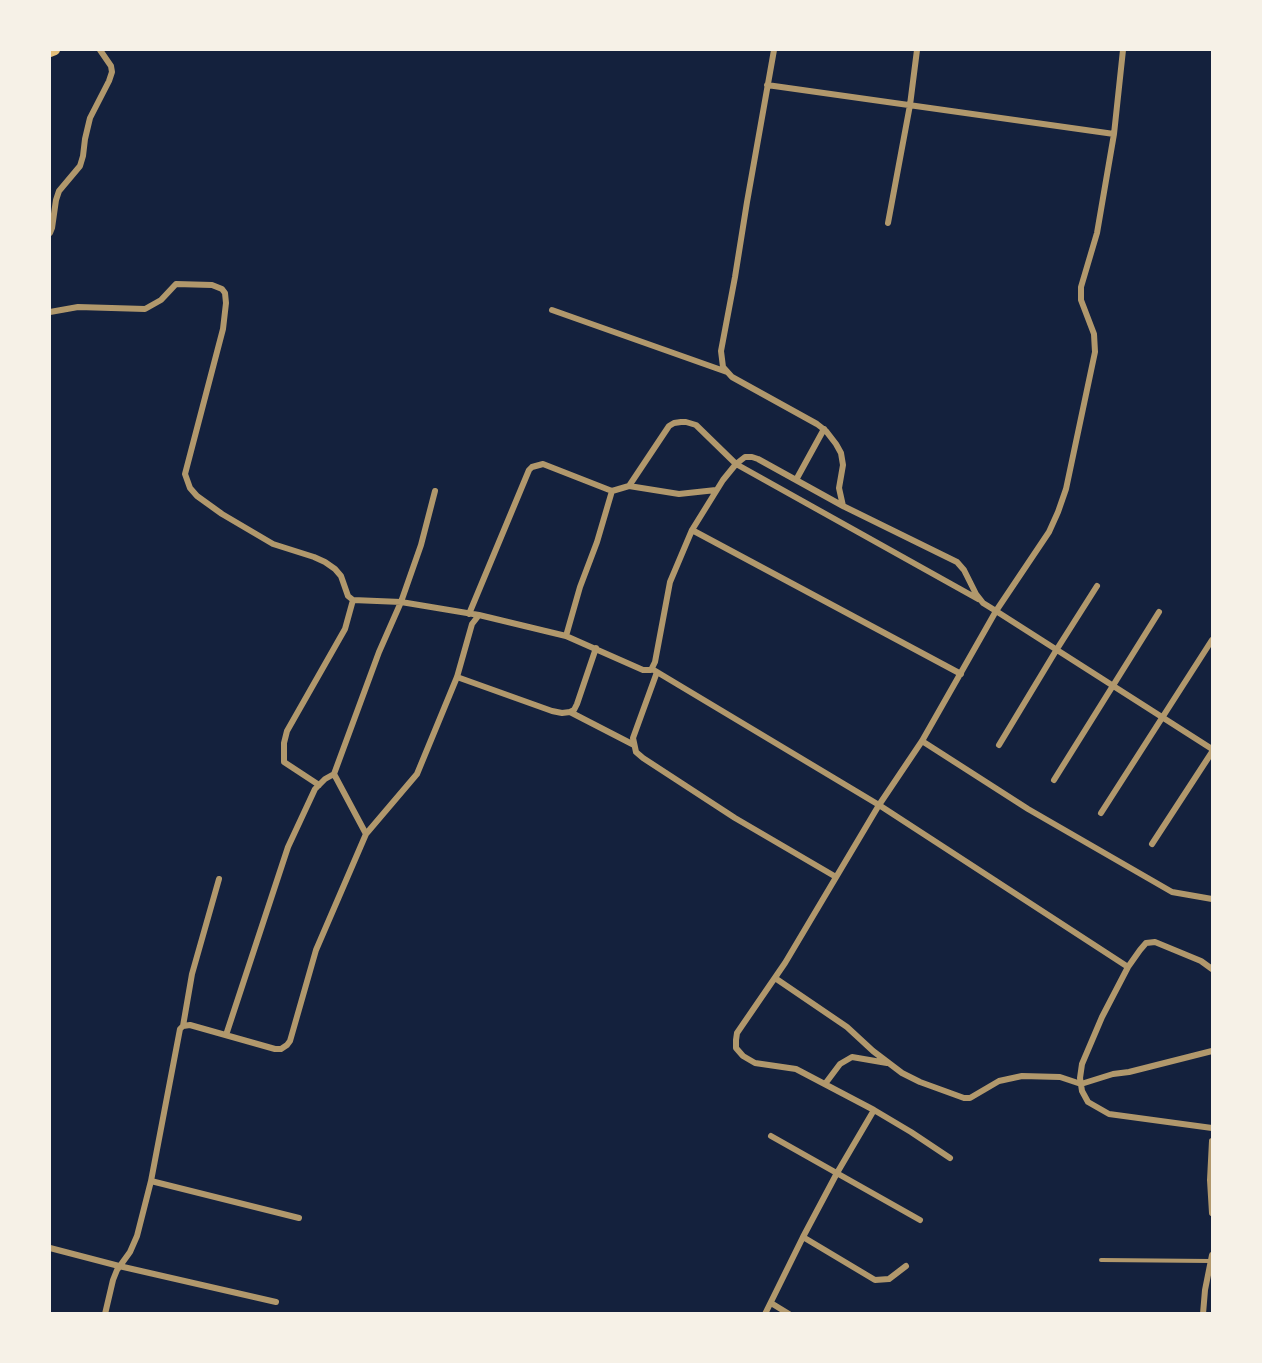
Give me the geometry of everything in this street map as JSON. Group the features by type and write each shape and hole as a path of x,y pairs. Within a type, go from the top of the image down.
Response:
{"main road":[{"path":"50,52 56,50"}],"street":[{"path":"50,233 59,191 80,166 90,118 112,72 111,66 100,50"},
{"path":"774,50 721,351 723,367 732,377 824,429 841,453 843,465 839,488 843,506"},
{"path":"888,223 910,105 917,50"},
{"path":"950,1158 874,1110 825,1084 796,1070 755,1063 743,1056 736,1048 737,1033 775,978 879,805 922,741 996,610 1049,532 1066,489 1095,352 1094,334 1081,300 1081,288 1097,233 1114,134 1124,50"},
{"path":"767,85 1114,134"},
{"path":"50,312 78,307 145,309 161,300 176,284 212,285 222,289 226,303 223,328 185,474 190,488 205,502 273,544 314,557 335,569 341,576 348,596 353,600 401,602 479,615 566,636 643,670 655,670 879,805 1128,967"},
{"path":"552,310 728,373"},
{"path":"629,486 669,426 686,422 696,425 736,464 980,600 1212,750 1152,844"},
{"path":"796,480 824,429"},
{"path":"836,877 726,812 636,752 633,738 655,670 670,582 693,530 716,490 736,464 745,457 758,459 843,506 957,562 964,570 980,600"},
{"path":"470,614 532,467 543,464 612,491 629,486 679,494 716,490"},
{"path":"226,1035 288,847 315,789 334,774 422,545 435,490"},
{"path":"566,636 612,491"},
{"path":"693,530 961,674"},
{"path":"999,745 1097,586"},
{"path":"319,785 284,762 286,731 345,629 353,600"},
{"path":"1054,780 1159,612"},
{"path":"183,1026 190,1025 275,1049 281,1049 290,1041 316,950 366,834 417,774 457,677 472,624 479,615"},
{"path":"1101,813 1212,640"},
{"path":"457,677 552,711 570,712 577,704 596,648"},
{"path":"570,712 634,746"},
{"path":"922,741 1029,809 1172,892 1212,899"},
{"path":"334,774 366,834"},
{"path":"105,1314 113,1280 137,1236 151,1181 178,1032 183,1026 192,974 219,879"},
{"path":"1212,969 1155,942 1146,944 1128,967 1102,1017 1082,1064 1081,1084 1088,1102 1109,1114 1212,1128"},
{"path":"775,978 847,1027 902,1073 964,1098 970,1098 999,1081 1022,1076 1060,1077 1081,1084 1113,1074 1212,1051"},
{"path":"825,1084 840,1064 852,1057 890,1063"},
{"path":"765,1314 837,1173 874,1110"},
{"path":"771,1137 920,1220"},
{"path":"1212,1141 1210,1180 1212,1213"},
{"path":"151,1181 299,1218"},
{"path":"803,1237 875,1280 889,1279 906,1266"},
{"path":"50,1248 276,1302"},
{"path":"1203,1314 1205,1290 1212,1258"},
{"path":"771,1303 789,1314"}],"lane":[{"path":"1101,1260 1212,1258"}]}
